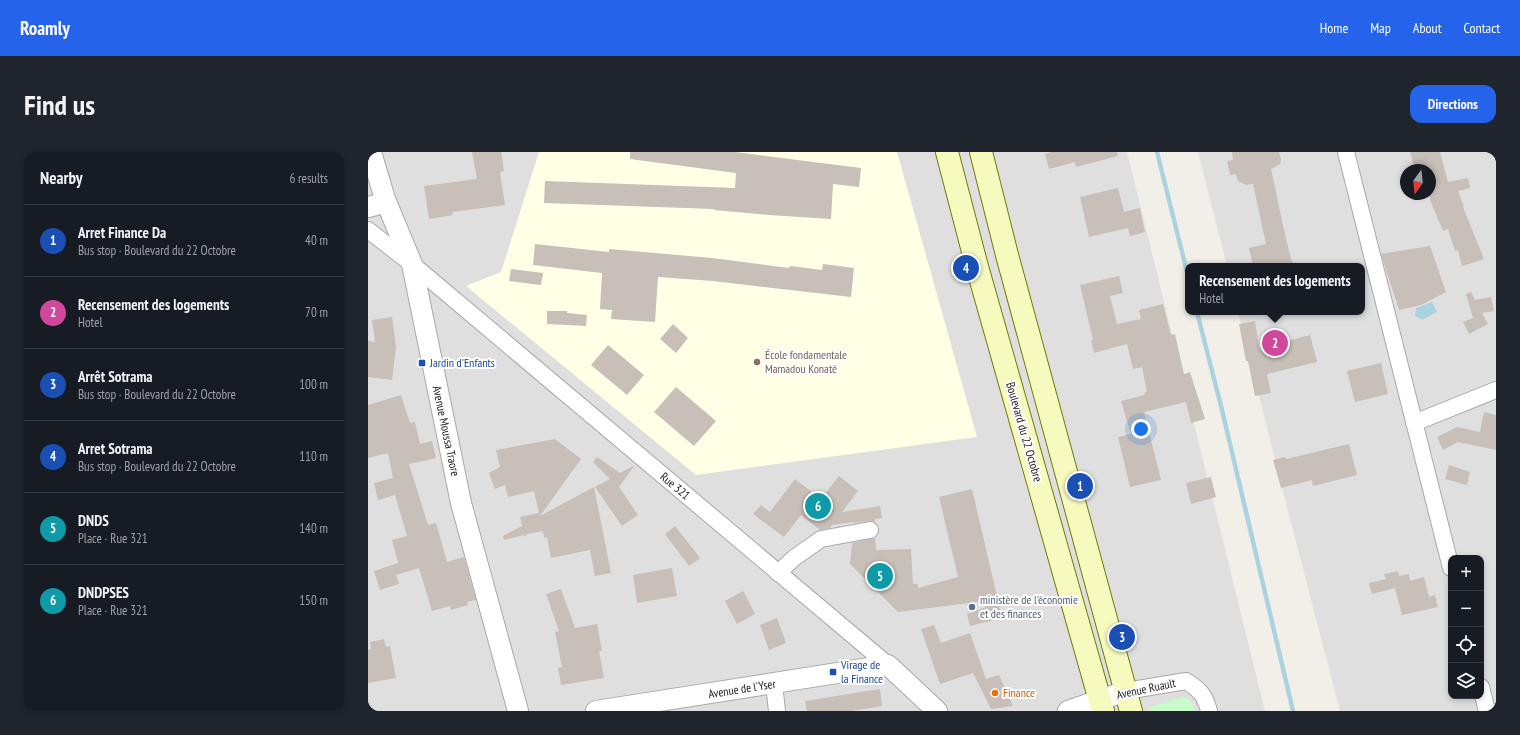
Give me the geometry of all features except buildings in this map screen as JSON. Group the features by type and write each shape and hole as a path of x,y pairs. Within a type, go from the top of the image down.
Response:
{"main road":[{"name":"Boulevard du 22 Octobre","path":"947,152 976,263 1102,706"},
{"path":"981,152 1007,255 1129,701"}],"street":[{"path":"1346,152 1448,556"},
{"name":"Avenue Moussa Traore","path":"372,164 377,203 412,264 461,503 518,711"},
{"name":"Rue 321","path":"368,230 412,264 778,573 888,666 937,711"},
{"path":"1414,423 1496,390"},
{"path":"778,573 794,558 821,539 870,530"},
{"name":"Avenue de l'Yser","path":"596,711 888,666"},
{"name":"Avenue Ruault","path":"1068,711 1129,701 1186,681 1198,688 1206,699 1209,711"},
{"path":"774,684 777,711"},
{"path":"1484,699 1487,711"}],"shaded area":[{"path":"368,152 1127,152 1265,711 368,711"},
{"name":"École fondamentale Mamadou Konaté","path":"539,152 897,152 977,437 696,475 466,286 501,272"},
{"path":"1198,152 1496,152 1496,711 1340,711 1239,315 1365,315 1365,263 1226,263"}],"green space":[{"path":"1183,697 1190,700 1195,711 1150,711 1149,707"}],"water":[{"path":"1432,302 1437,312 1422,320 1415,316 1416,308"}],"waterway":[{"path":"1157,152 1185,264"},
{"path":"1198,315 1222,410 1293,711"}],"place":[{"name":"Arret Sotrama","path":"966,268"},
{"name":"Recensement des logements","path":"1275,343"},
{"name":"École fondamentale Mamadou Konaté","path":"757,362"},
{"name":"Jardin d'Enfants","path":"422,363"},
{"name":"Arret Finance Da","path":"1080,486"},
{"name":"DNDPSES","path":"818,506"},
{"name":"DNDS","path":"880,576"},
{"name":"ministère de l'économie et des finances","path":"972,607"},
{"name":"Arrêt Sotrama","path":"1122,637"},
{"name":"Virage de la Finance","path":"833,672"},
{"name":"Finance","path":"995,693"}]}
